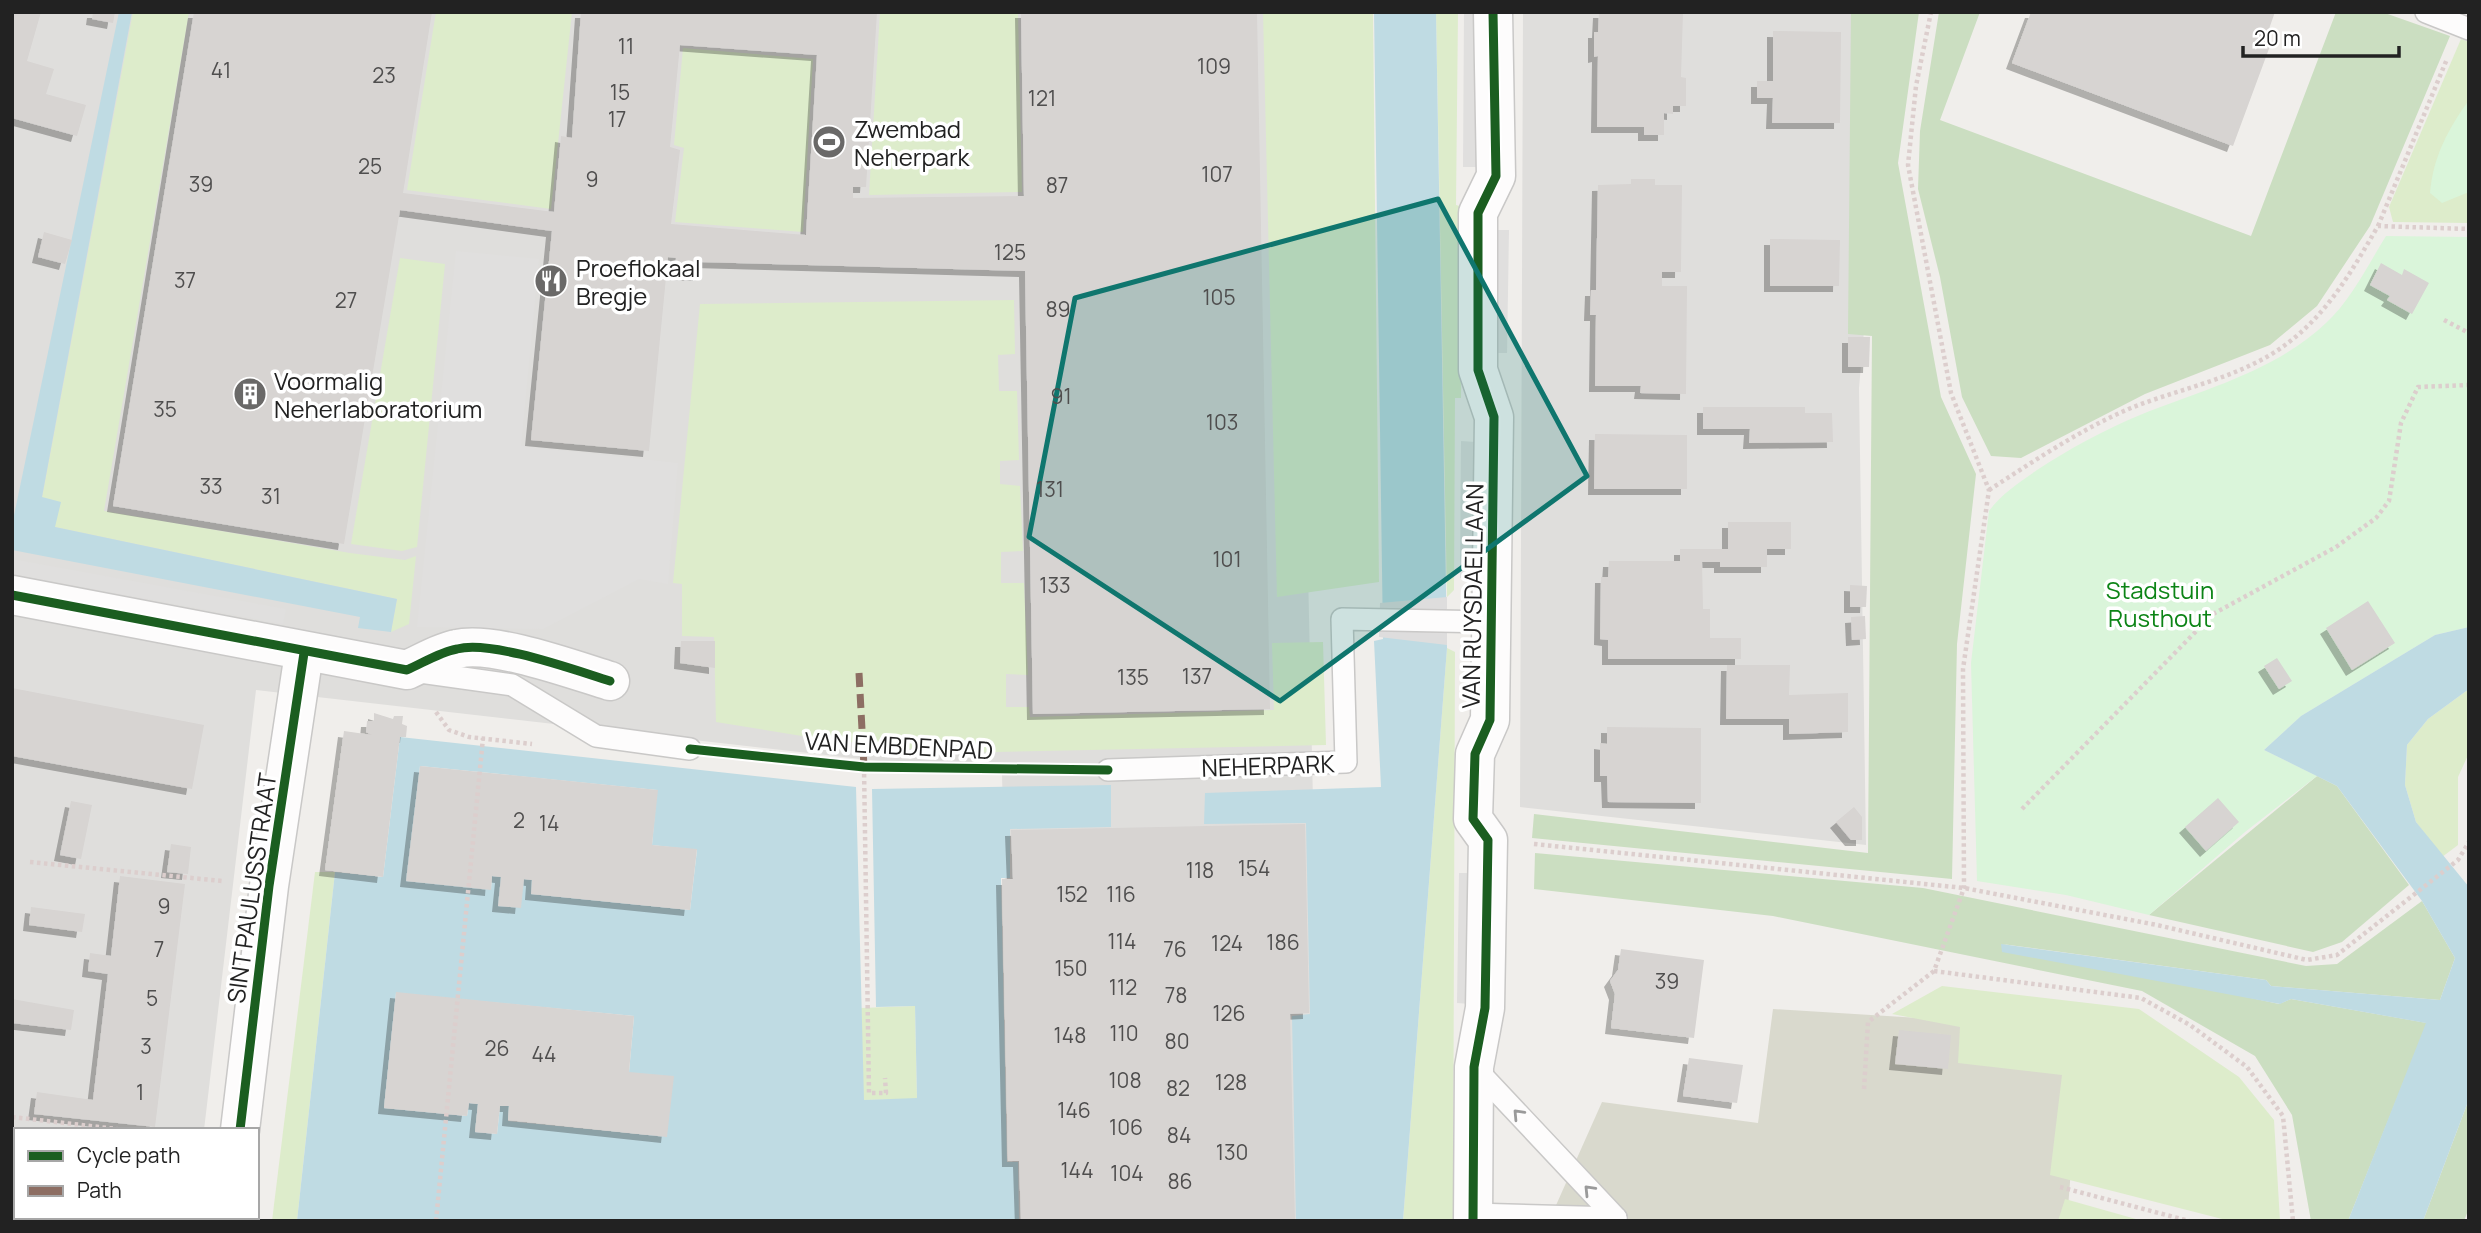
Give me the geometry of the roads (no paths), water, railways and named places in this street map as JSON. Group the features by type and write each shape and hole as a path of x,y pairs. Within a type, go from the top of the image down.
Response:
{"street":[{"name":"VAN RUYSDAELLAAN","path":"1473,1217 1474,1067 1485,1008 1488,840 1474,820 1475,754 1490,720 1494,417 1478,370 1478,213 1496,176 1493,12"},
{"path":"12,595 304,653 407,670 458,648 478,649 529,656 610,681"},
{"name":"SINT PAULUSSTRAAT","path":"240,1128 269,886 304,653"}],"lane":[{"path":"2426,12 2462,26"},
{"name":"NEHERPARK","path":"1108,770 1346,762 1342,619 1490,622"},
{"path":"407,670 512,685 596,736 690,749"},
{"path":"1473,1217 1616,1218 1474,1067"}],"water":[{"path":"119,12 132,12 42,497 61,502 55,527 397,599 391,632 358,628 360,617 12,550 12,525"},
{"path":"1374,12 1436,12 1447,648 1403,1221 1296,1221 1292,1016 1310,1014 1306,823 1204,824 1205,793 1381,787 1374,641 1383,639"},
{"path":"2469,627 2469,689 2428,719 2407,745 2405,785 2416,822 2469,887 2469,1099 2423,1221 2348,1221 2426,1023 2291,999 2280,1004 2002,952 2001,944 2266,980 2271,986 2440,1000 2455,958 2422,901 2337,786 2264,750 2301,716 2435,635"},
{"path":"400,737 856,787 864,1100 917,1098 915,1006 876,1007 872,789 1111,785 1111,827 1010,829 1010,878 1001,878 1007,1162 1018,1162 1019,1221 297,1221 335,872 383,877","holes":["420,766 657,790 652,845 697,850 690,910 532,894 532,880 492,876 491,889 407,881","396,993 634,1016 629,1072 647,1135 508,1121 509,1106 500,1106 497,1134 475,1132 478,1104 469,1103 467,1116 384,1108"]}],"place":[{"name":"Zwembad Neherpark","path":"829,142"},
{"name":"Proeflokaal Bregje","path":"551,281"},
{"name":"Voormalig Neherlaboratorium","path":"250,394"}],"park label":[{"name":"Stadstuin Rusthout","path":"2160,603"}]}
